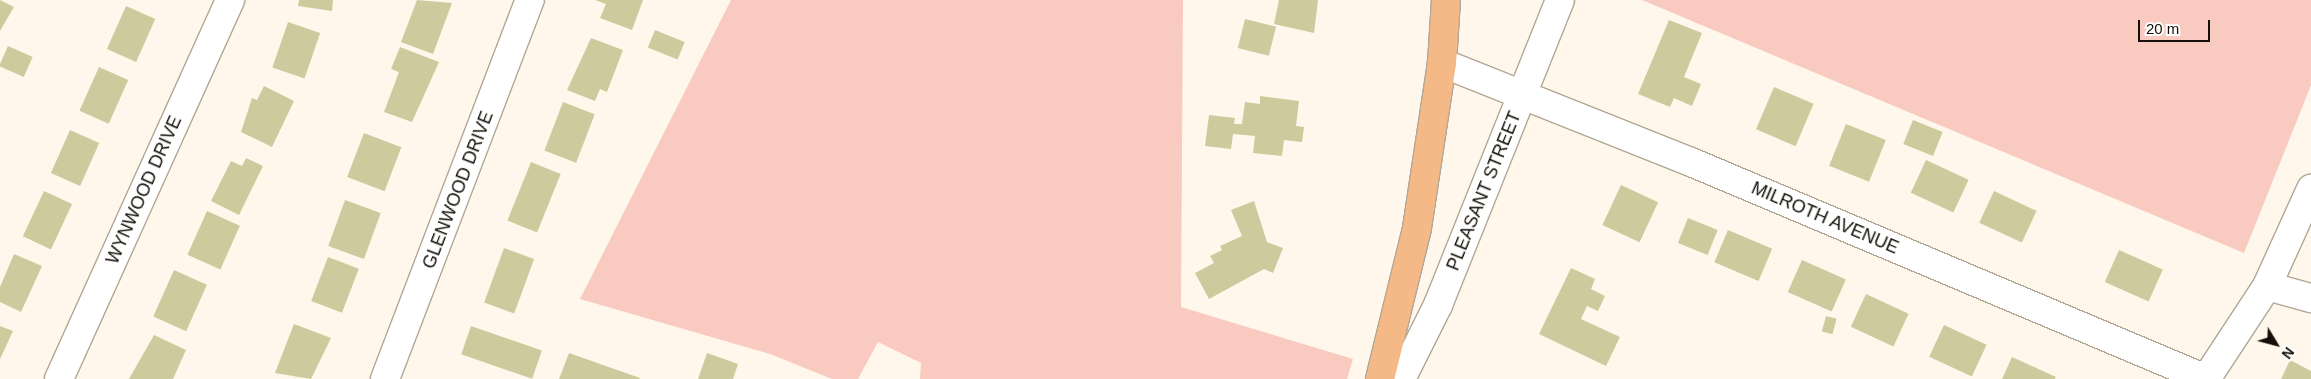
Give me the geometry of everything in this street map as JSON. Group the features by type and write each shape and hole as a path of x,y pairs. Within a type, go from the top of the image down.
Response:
{"main road":[{"path":"1380,379 1417,228 1442,63 1446,0"}],"street":[{"name":"WYNWOOD DRIVE","path":"59,379 230,0"},
{"name":"GLENWOOD DRIVE","path":"385,379 530,0"},
{"name":"PLEASANT STREET","path":"1401,379 1438,305 1524,95 1560,0"},
{"name":"MILROTH AVENUE","path":"1442,63 1524,95 2206,379"},
{"path":"2206,379 2267,286 2311,188"},
{"path":"2267,286 2311,298"}],"shaded area":[{"path":"731,0 1183,0 1181,307 1353,359 1347,379 920,379 921,363 878,342 858,379 832,379 770,354 580,299"},
{"path":"1642,0 2311,0 2311,85 2244,253"}],"building":[{"path":"0,0 14,7 0,31"},
{"path":"299,0 333,0 332,11 298,6"},
{"path":"417,0 452,3 433,54 401,42"},
{"path":"595,0 643,0 632,30 600,18 606,4"},
{"path":"1279,0 1318,0 1314,33 1274,24"},
{"path":"126,6 155,19 136,62 107,49"},
{"path":"1245,19 1276,27 1269,56 1238,48"},
{"path":"1669,20 1702,33 1684,77 1701,84 1692,106 1674,98 1670,107 1638,94"},
{"path":"288,22 320,33 305,78 272,67"},
{"path":"655,30 685,42 678,60 648,48"},
{"path":"591,38 623,50 607,92 600,89 595,101 567,90"},
{"path":"8,46 33,57 24,77 0,67"},
{"path":"400,47 439,62 412,122 384,112 399,72 391,69"},
{"path":"99,67 128,80 109,124 79,111"},
{"path":"264,86 294,101 272,147 241,132 252,98 257,100"},
{"path":"1774,87 1814,104 1796,146 1756,129"},
{"path":"1260,96 1299,101 1296,126 1304,127 1302,142 1284,140 1282,156 1253,153 1255,136 1233,134 1231,149 1205,146 1209,115 1235,118 1234,124 1242,124 1245,102 1260,104"},
{"path":"563,102 595,114 576,163 544,151"},
{"path":"1913,120 1943,132 1933,156 1903,144"},
{"path":"1846,124 1886,140 1869,182 1829,166"},
{"path":"70,130 99,143 80,186 51,173"},
{"path":"364,133 401,147 384,191 347,177"},
{"path":"246,158 263,166 239,215 211,201 231,161 242,166"},
{"path":"1926,160 1969,180 1953,212 1911,193"},
{"path":"531,162 561,174 537,232 507,220"},
{"path":"1621,185 1658,202 1640,242 1602,225"},
{"path":"44,191 72,204 51,249 23,236"},
{"path":"1994,191 2037,211 2022,243 1979,223"},
{"path":"345,200 381,213 364,259 328,246"},
{"path":"1254,201 1267,242 1283,248 1273,273 1264,269 1209,299 1195,273 1214,263 1210,256 1222,250 1220,246 1242,236 1231,210"},
{"path":"207,211 240,226 220,269 187,255"},
{"path":"1688,218 1718,230 1708,255 1678,243"},
{"path":"1728,230 1772,249 1759,281 1714,262"},
{"path":"504,248 534,259 514,313 484,303"},
{"path":"2119,250 2163,270 2149,301 2105,282"},
{"path":"14,254 42,266 21,312 0,302 0,287"},
{"path":"328,257 359,269 342,313 311,301"},
{"path":"1802,260 1846,280 1832,311 1788,292"},
{"path":"1571,268 1595,279 1591,289 1605,296 1598,311 1587,306 1581,319 1620,337 1606,366 1539,334"},
{"path":"174,270 207,285 186,331 153,317"},
{"path":"1866,294 1909,314 1893,346 1851,327"},
{"path":"1826,316 1837,319 1832,334 1822,331"},
{"path":"294,324 331,338 311,379 275,373"},
{"path":"1944,325 1987,345 1972,377 1929,357"},
{"path":"0,326 13,331 0,359"},
{"path":"471,326 542,350 532,379 461,354"},
{"path":"154,335 186,350 173,379 129,379"},
{"path":"569,353 640,378 559,379"},
{"path":"707,353 738,364 733,379 698,379"},
{"path":"2012,357 2056,377 2055,379 2002,379"},
{"path":"2290,360 2311,371 2311,379 2281,379"}]}
